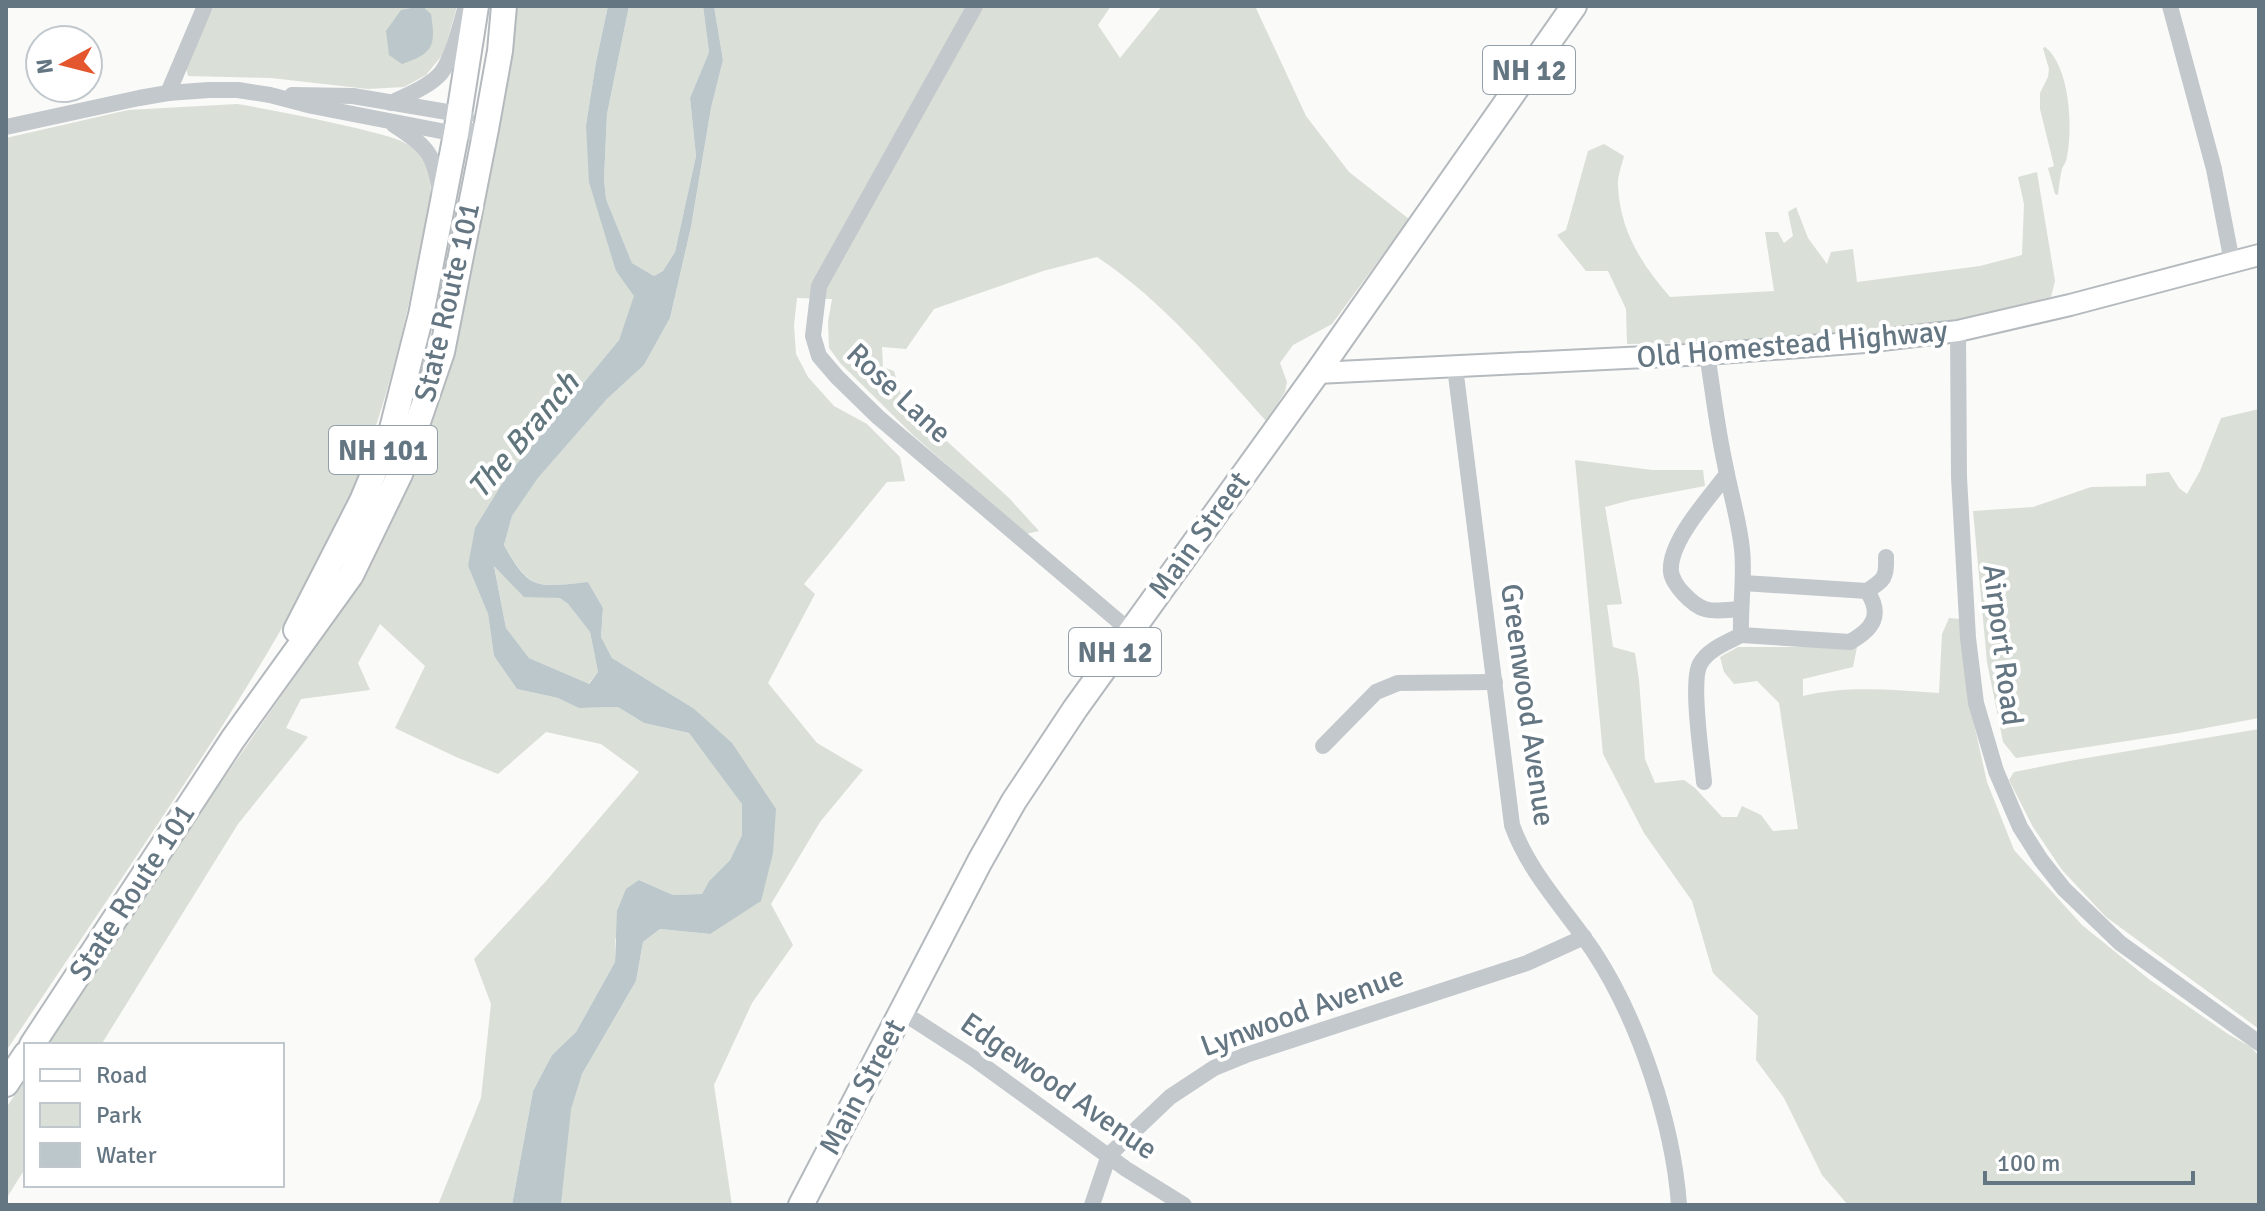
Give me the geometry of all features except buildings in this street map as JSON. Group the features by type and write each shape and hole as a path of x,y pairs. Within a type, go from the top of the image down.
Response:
{"highway":[{"name":"State Route 101","path":"233,739 301,622 362,501 392,429 421,315 458,124 476,6"},
{"name":"State Route 101","path":"33,1043 233,739 351,575 400,474 442,352 500,51 504,6"},
{"name":"Main Street","path":"801,1205 1014,801 1075,709 1317,373 1574,6"},
{"path":"6,1084 24,1057"}],"main road":[{"name":"Old Homestead Highway","path":"1317,373 1707,354 1865,342 1958,331 2259,255"}],"street":[{"path":"168,93 205,6"},
{"path":"391,103 424,86 441,73 466,6"},
{"name":"Rose Lane","path":"975,6 819,286 813,336 819,356 878,417 1130,631"},
{"path":"2170,6 2214,169 2232,262"},
{"path":"6,127 168,93 238,90 386,120 458,124 486,129"},
{"path":"270,95 353,96 391,103 458,124"},
{"path":"386,120 420,141 430,154 440,192 439,219"},
{"name":"Airport Road","path":"1958,331 1959,477 1968,638 1976,703 1996,771 2020,827 2064,889 2120,943 2259,1043"},
{"path":"1707,354 1742,548 1741,635"},
{"name":"Greenwood Avenue","path":"1455,367 1512,825 1528,861 1584,937 1613,986 1650,1068 1667,1134 1679,1205"},
{"path":"1727,474 1684,531 1673,558 1671,573 1694,605 1708,611 1740,609"},
{"path":"1743,583 1867,591 1887,574 1886,557"},
{"path":"1704,782 1695,680 1700,663 1714,649 1741,635 1850,642 1865,634 1874,621 1875,603 1867,591"},
{"path":"1323,746 1376,692 1398,683 1495,682"},
{"name":"Lynwood Avenue","path":"1092,1205 1109,1155 1170,1097 1214,1068 1527,963 1584,937"},
{"name":"Edgewood Avenue","path":"902,1012 973,1058 1126,1169 1184,1205"}],"green space":[{"path":"214,6 457,6 444,53 426,75 404,87 368,89 271,78 188,76 186,68"},
{"path":"517,6 608,6 586,125 616,271 635,296 619,340 507,476 468,566 488,614 494,656 517,689 558,698 580,708 618,707 644,723 689,733 742,803 742,835 730,860 709,881 702,894 673,895 639,880 615,940 615,962 576,1032 552,1055 533,1091 512,1205 438,1205 481,1098 491,1004 474,959 547,880 639,772 601,744 546,732 498,774 395,728 425,666 380,624 358,663 370,690 301,699 286,728 308,737 238,824 102,1043 49,1043 219,785 313,651 365,561 412,460 516,22"},
{"path":"629,6 703,6 709,52 690,98 696,156 675,252 663,271 654,276 632,263 606,199 604,179 607,114"},
{"path":"714,6 1111,6 1098,25 1120,58 1162,6 1255,6 1306,116 1349,172 1409,219 1332,324 1293,345 1280,363 1287,382 1285,392 1266,421 1165,312 1097,257 1043,271 934,309 906,349 882,347 883,367 894,371 903,401 1009,498 1039,531 1026,534 914,436 841,364 829,348 828,322 832,299 797,298 794,325 796,354 808,377 834,406 867,424 900,457 905,481 887,482 804,584 815,594 768,683 817,743 863,770 820,822 771,904 793,945 752,1003 714,1085 732,1205 561,1205 570,1109 582,1074 636,981 643,942 660,929 710,934 773,853 693,708 612,658 601,637 603,608 588,582 537,583 521,571 504,545 512,516 538,478 607,399 644,365 670,318 723,60"},
{"path":"2045,47 2060,68 2068,98 2069,145 2058,195 2055,194 2048,168 2054,166 2040,109 2040,93 2049,69"},
{"path":"237,104 388,136 407,144 422,157 429,174 431,192 390,381 352,490 290,614 218,733 6,1051 6,138 128,110"},
{"path":"1604,144 1624,156 1618,182 1623,218 1642,260 1670,297 1774,291 1765,232 1778,232 1784,243 1793,236 1788,212 1796,207 1808,238 1827,264 1831,252 1853,249 1857,282 1980,266 2022,255 2024,204 2018,177 2037,172 2055,281 2051,297 1946,321 1840,335 1627,344 1626,309 1608,271 1586,271 1557,235 1566,230 1588,151"},
{"path":"2259,409 2259,718 2016,758 2003,742 1987,662 1973,511 2033,507 2091,487 2146,486 2146,474 2169,472 2187,494 2200,471 2221,418"},
{"path":"1575,460 1652,470 1703,470 1705,486 1605,507 1622,604 1607,605 1613,647 1635,653 1645,759 1655,783 1684,780 1722,817 1737,817 1742,806 1761,815 1773,831 1798,829 1779,703 1757,681 1734,684 1724,672 1720,657 1738,647 1857,647 1853,667 1803,679 1803,696 1854,689 1939,693 1942,634 1949,618 1960,619 1975,728 1987,782 2014,850 2082,925 2150,980 2251,1047 2259,1056 2259,1205 1848,1205 1822,1175 1784,1098 1756,1060 1758,1016 1713,973 1692,901 1644,833 1603,754"},
{"path":"494,565 547,597 560,598 568,604 590,632 598,672 588,684 529,658 506,628"},
{"path":"2259,729 2259,1029 2106,917 2062,870 2033,827 2009,780 2014,772"},
{"path":"24,1081 24,1170 6,1199 6,1108"}],"water":[{"path":"422,6 431,14 433,34 430,47 420,56 402,64 389,55 386,31 401,10"},
{"path":"608,6 629,6 607,114 604,179 606,199 632,263 654,276 663,271 675,252 696,156 690,98 709,52 703,6 714,6 723,60 670,318 644,365 607,399 538,478 512,516 504,545 521,571 537,583 588,582 603,608 601,637 612,658 693,708 732,743 776,809 773,853 761,901 710,934 660,929 643,942 636,981 582,1074 571,1109 561,1205 512,1205 533,1091 552,1055 576,1032 615,962 617,911 626,889 639,880 673,895 702,894 709,881 730,860 742,835 742,804 689,733 644,723 618,707 579,708 558,698 517,689 494,656 488,614 468,566 475,528 507,476 619,340 634,296 616,271 589,182 586,125","holes":["494,566 524,597 560,598 590,632 598,672 589,684 529,658 506,628"]}],"water label":[{"name":"The Branch","path":"523,435"}]}
